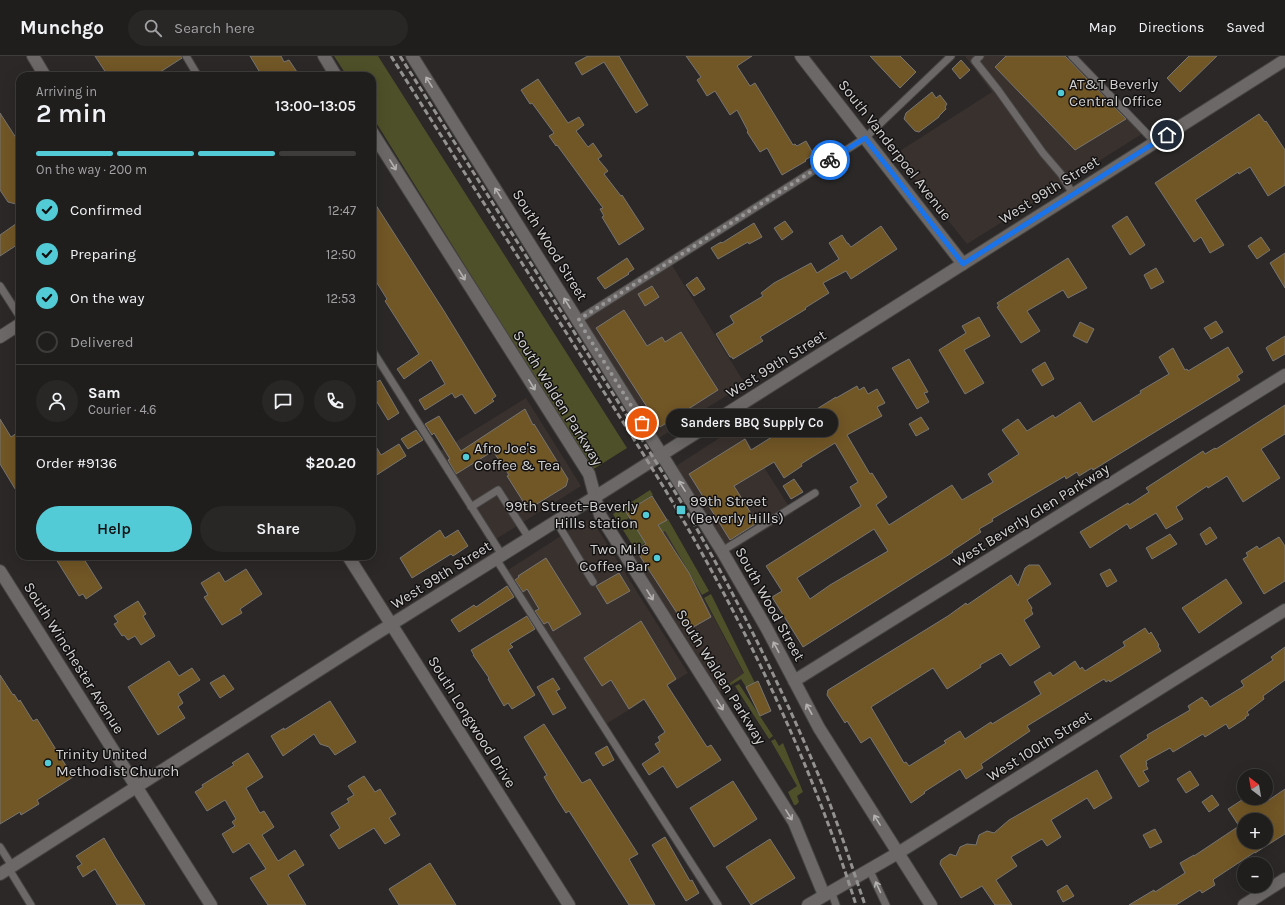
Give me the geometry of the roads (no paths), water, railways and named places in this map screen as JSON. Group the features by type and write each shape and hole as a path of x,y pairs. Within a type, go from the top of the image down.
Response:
{"street":[{"path":"33,56 43,72"},
{"path":"324,56 334,72"},
{"name":"South Wood Street","path":"412,56 663,454 722,551 819,728 931,905"},
{"name":"South Vanderpoel Avenue","path":"801,56 963,264"},
{"name":"West 99th Street","path":"7,870 392,624 663,454 1285,59"},
{"name":"South Walden Parkway","path":"376,138 589,474 601,517 794,822 827,893"},
{"path":"0,337 16,327"},
{"name":"West Beverly Glen Parkway","path":"794,681 1285,375"},
{"name":"South Longwood Drive","path":"351,560 569,905"},
{"name":"South Winchester Avenue","path":"0,571 211,905"},
{"name":"West 100th Street","path":"808,905 898,853 1285,610"},
{"path":"1244,905 1285,879"}],"lane":[{"path":"186,56 196,72"},
{"path":"578,320 865,138 951,56"},
{"path":"980,56 975,61 998,90 1043,153 1061,174 1073,194"},
{"path":"1072,56 1155,142"},
{"path":"0,286 16,311"},
{"path":"376,356 471,507 499,557 718,905"},
{"path":"471,507 498,490 529,538"},
{"path":"722,551 815,493"},
{"path":"556,521 593,582"},
{"path":"0,846 7,870 31,905"},
{"path":"870,869 886,905"},
{"path":"827,893 836,905"}],"railway":[{"path":"391,56 636,442 668,494 723,591 767,678 787,723 824,813 856,905"},
{"path":"400,56 680,500 718,567 754,634 803,739 831,806 865,905"}],"place":[{"name":"AT&T Beverly Central Office","path":"1061,93"},
{"name":"Sanders BBQ Supply Co","path":"642,423"},
{"name":"Afro Joe's Coffee & Tea","path":"466,457"},
{"name":"99th Street (Beverly Hills)","path":"681,510"},
{"name":"99th Street–Beverly Hills station","path":"646,515"},
{"name":"Two Mile Coffee Bar","path":"657,558"},
{"name":"Trinity United Methodist Church","path":"48,763"}]}
